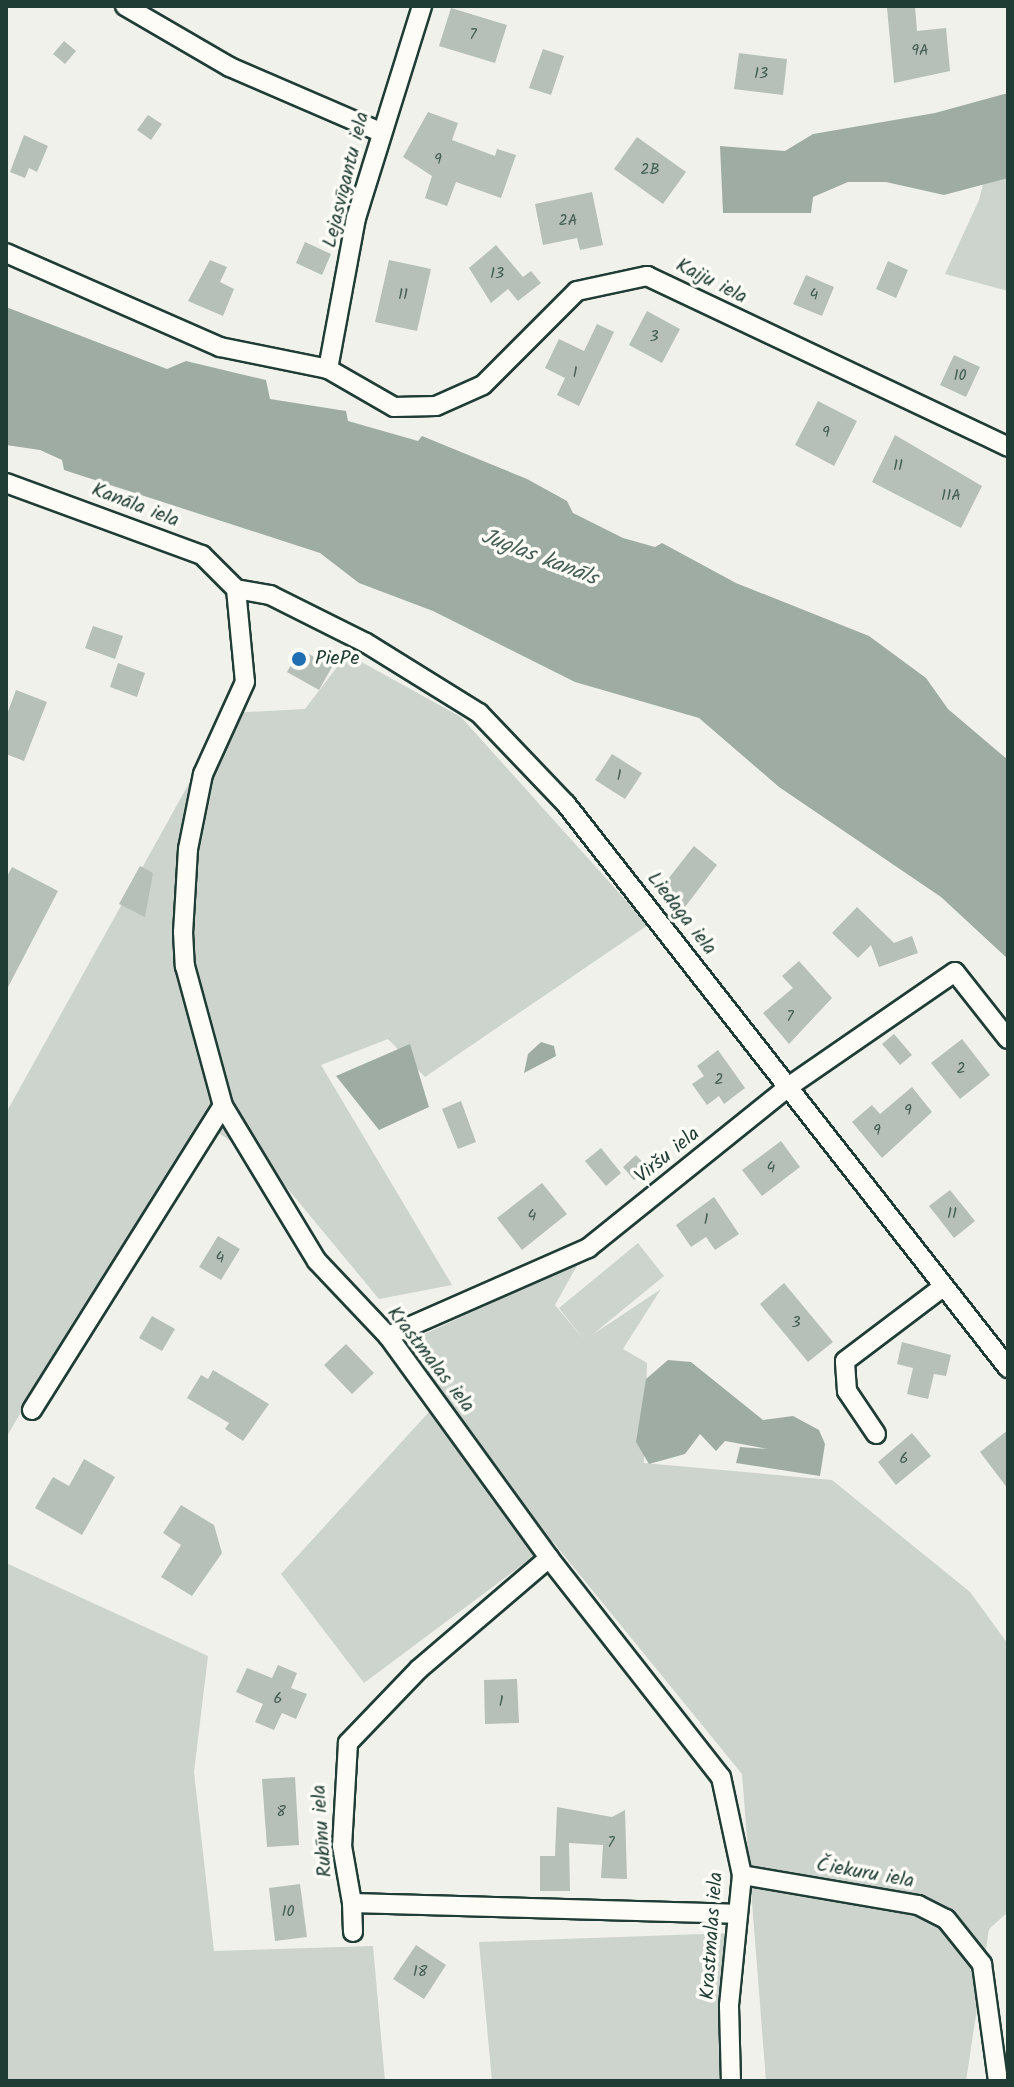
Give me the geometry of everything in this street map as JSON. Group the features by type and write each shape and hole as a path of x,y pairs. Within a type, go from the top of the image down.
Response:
{"street":[{"path":"125,6 230,67 380,132"},
{"name":"Lejasvīgantu iela","path":"328,369 380,132 422,6"},
{"name":"Kaiju iela","path":"6,253 220,347 328,369 394,407 436,406 483,385 577,291 647,276 1008,447"},
{"name":"Kanāla iela","path":"6,483 202,555 236,589"},
{"name":"Liedaga iela","path":"236,589 270,595 366,643 479,713 566,804 791,1085 1008,1368"},
{"name":"Krastmalas iela","path":"236,589 248,660 245,682 203,774 188,849 183,932 185,966 223,1106 317,1261 388,1336 549,1558 721,1777 742,1875 735,1914 731,2081"},
{"name":"Viršu iela","path":"388,1336 588,1248 791,1085 955,972 1008,1039"},
{"path":"32,1410 223,1106"},
{"path":"876,1434 847,1391 845,1361 944,1286"},
{"name":"Rubīnu iela","path":"353,1932 352,1903 342,1846 348,1743 419,1669 549,1558"},
{"name":"Čiekuru iela","path":"742,1875 918,1905 946,1919 982,1964 998,2081"},
{"path":"352,1903 735,1914"}],"shaded area":[{"path":"1008,112 1008,291 945,274 979,200 1000,116"},
{"path":"347,654 461,717 648,925 425,1077 388,1039 321,1065 452,1285 379,1299 268,1165 203,1123 73,1322 6,1438 6,1113 228,713 305,709"},
{"path":"638,1243 664,1276 592,1335 661,1289 623,1349 647,1363 644,1463 832,1480 970,1592 1008,1644 1008,1912 989,1929 966,2081 766,2081 742,1774 553,1542 364,1683 281,1574 439,1401 414,1339 579,1262 555,1305 585,1341 559,1308"},
{"path":"6,1563 208,1656 194,1772 214,1951 373,1946 385,2081 6,2081"},
{"path":"731,1933 720,2081 492,2081 479,1942"}],"water":[{"path":"1008,93 1008,178 944,195 886,182 848,182 813,197 811,213 723,213 720,146 785,151 813,134 935,113"},
{"name":"Juglas kanāls","path":"6,307 167,369 186,361 266,380 270,399 346,411 348,421 418,441 422,436 527,479 567,501 573,513 623,538 655,547 662,543 736,583 869,636 926,678 948,709 1008,760 1008,959 941,897 779,787 699,718 575,682 433,611 359,583 320,553 64,470 62,460 40,450 6,445"},
{"path":"541,1042 554,1046 556,1056 524,1073 528,1054"},
{"path":"410,1044 429,1107 379,1130 336,1076"},
{"path":"668,1360 691,1362 763,1420 793,1416 819,1430 825,1444 820,1476 736,1463 740,1447 768,1449 725,1441 716,1451 700,1434 685,1454 649,1464 636,1442 646,1379"}],"building":[{"path":"915,6 917,31 946,28 950,71 894,83 887,8"},
{"path":"451,8 507,25 495,63 439,46"},
{"path":"64,41 76,51 65,64 53,54"},
{"path":"543,49 564,56 551,95 529,88"},
{"path":"739,53 787,59 783,95 734,89"},
{"path":"428,112 458,123 452,140 495,156 497,149 516,155 501,198 456,182 447,206 425,198 432,176 403,157"},
{"path":"148,115 162,124 151,140 137,130"},
{"path":"24,135 48,146 37,172 29,168 25,178 10,172"},
{"path":"637,137 686,172 663,204 614,169"},
{"path":"592,192 603,245 580,250 577,238 543,245 535,204"},
{"path":"305,242 331,254 322,275 296,263"},
{"path":"496,245 523,277 531,271 541,283 518,301 508,289 491,303 469,268"},
{"path":"210,260 227,267 220,282 234,289 223,316 188,301"},
{"path":"389,260 431,269 417,331 375,322"},
{"path":"888,261 908,270 896,298 876,289"},
{"path":"806,275 834,287 822,316 793,304"},
{"path":"647,311 680,329 662,363 629,345"},
{"path":"597,324 614,332 579,406 557,395 565,378 545,368 559,339 584,351"},
{"path":"954,355 980,367 966,397 940,385"},
{"path":"818,401 857,421 834,466 795,445"},
{"path":"895,435 982,486 961,528 872,482"},
{"path":"93,626 123,636 115,659 85,648"},
{"path":"300,649 332,667 319,690 287,672"},
{"path":"118,663 145,673 137,697 110,687"},
{"path":"16,690 47,702 24,761 6,754 6,717"},
{"path":"612,754 642,773 625,799 595,780"},
{"path":"694,846 717,865 685,907 661,888"},
{"path":"140,866 153,873 145,917 119,904"},
{"path":"12,867 58,891 6,991 6,878"},
{"path":"857,907 894,943 912,936 918,953 879,967 871,945 858,958 832,933"},
{"path":"799,961 832,998 789,1044 763,1013 793,988 782,976"},
{"path":"894,1034 912,1055 900,1065 882,1044"},
{"path":"962,1039 990,1075 960,1099 931,1063"},
{"path":"718,1050 745,1088 724,1104 719,1096 707,1105 692,1084 704,1076 697,1066"},
{"path":"912,1087 932,1112 882,1158 852,1122 872,1105 880,1114"},
{"path":"461,1101 476,1142 458,1149 442,1109"},
{"path":"781,1141 800,1167 762,1196 742,1170"},
{"path":"601,1148 621,1173 606,1186 585,1161"},
{"path":"636,1155 648,1168 634,1180 623,1167"},
{"path":"542,1183 567,1214 522,1250 497,1218"},
{"path":"950,1190 975,1221 954,1238 929,1206"},
{"path":"714,1197 739,1234 715,1250 706,1237 691,1247 676,1225"},
{"path":"218,1236 240,1249 221,1280 199,1267"},
{"path":"784,1283 833,1342 808,1362 760,1304"},
{"path":"152,1316 175,1329 162,1351 139,1338"},
{"path":"902,1342 951,1355 946,1376 934,1374 928,1399 907,1394 913,1368 897,1364"},
{"path":"346,1344 374,1373 352,1394 324,1365"},
{"path":"213,1370 269,1404 243,1441 225,1429 229,1423 187,1398 201,1375 208,1379"},
{"path":"1008,1430 1008,1489 980,1452"},
{"path":"912,1433 931,1456 896,1485 878,1462"},
{"path":"84,1459 115,1477 82,1535 35,1508 53,1477 69,1486"},
{"path":"181,1505 214,1525 222,1553 192,1596 161,1577 181,1545 163,1533"},
{"path":"278,1665 297,1673 291,1688 307,1694 296,1719 282,1713 274,1730 255,1722 263,1704 236,1692 247,1668 272,1678"},
{"path":"517,1679 519,1723 485,1724 484,1680"},
{"path":"295,1777 299,1845 267,1847 262,1779"},
{"path":"557,1807 612,1817 625,1810 627,1879 601,1878 603,1845 569,1843 570,1891 540,1891 540,1856 555,1856"},
{"path":"300,1884 307,1937 275,1941 269,1888"},
{"path":"416,1945 446,1965 424,1999 393,1979"}],"place":[{"name":"PiePe","path":"299,659"}]}
